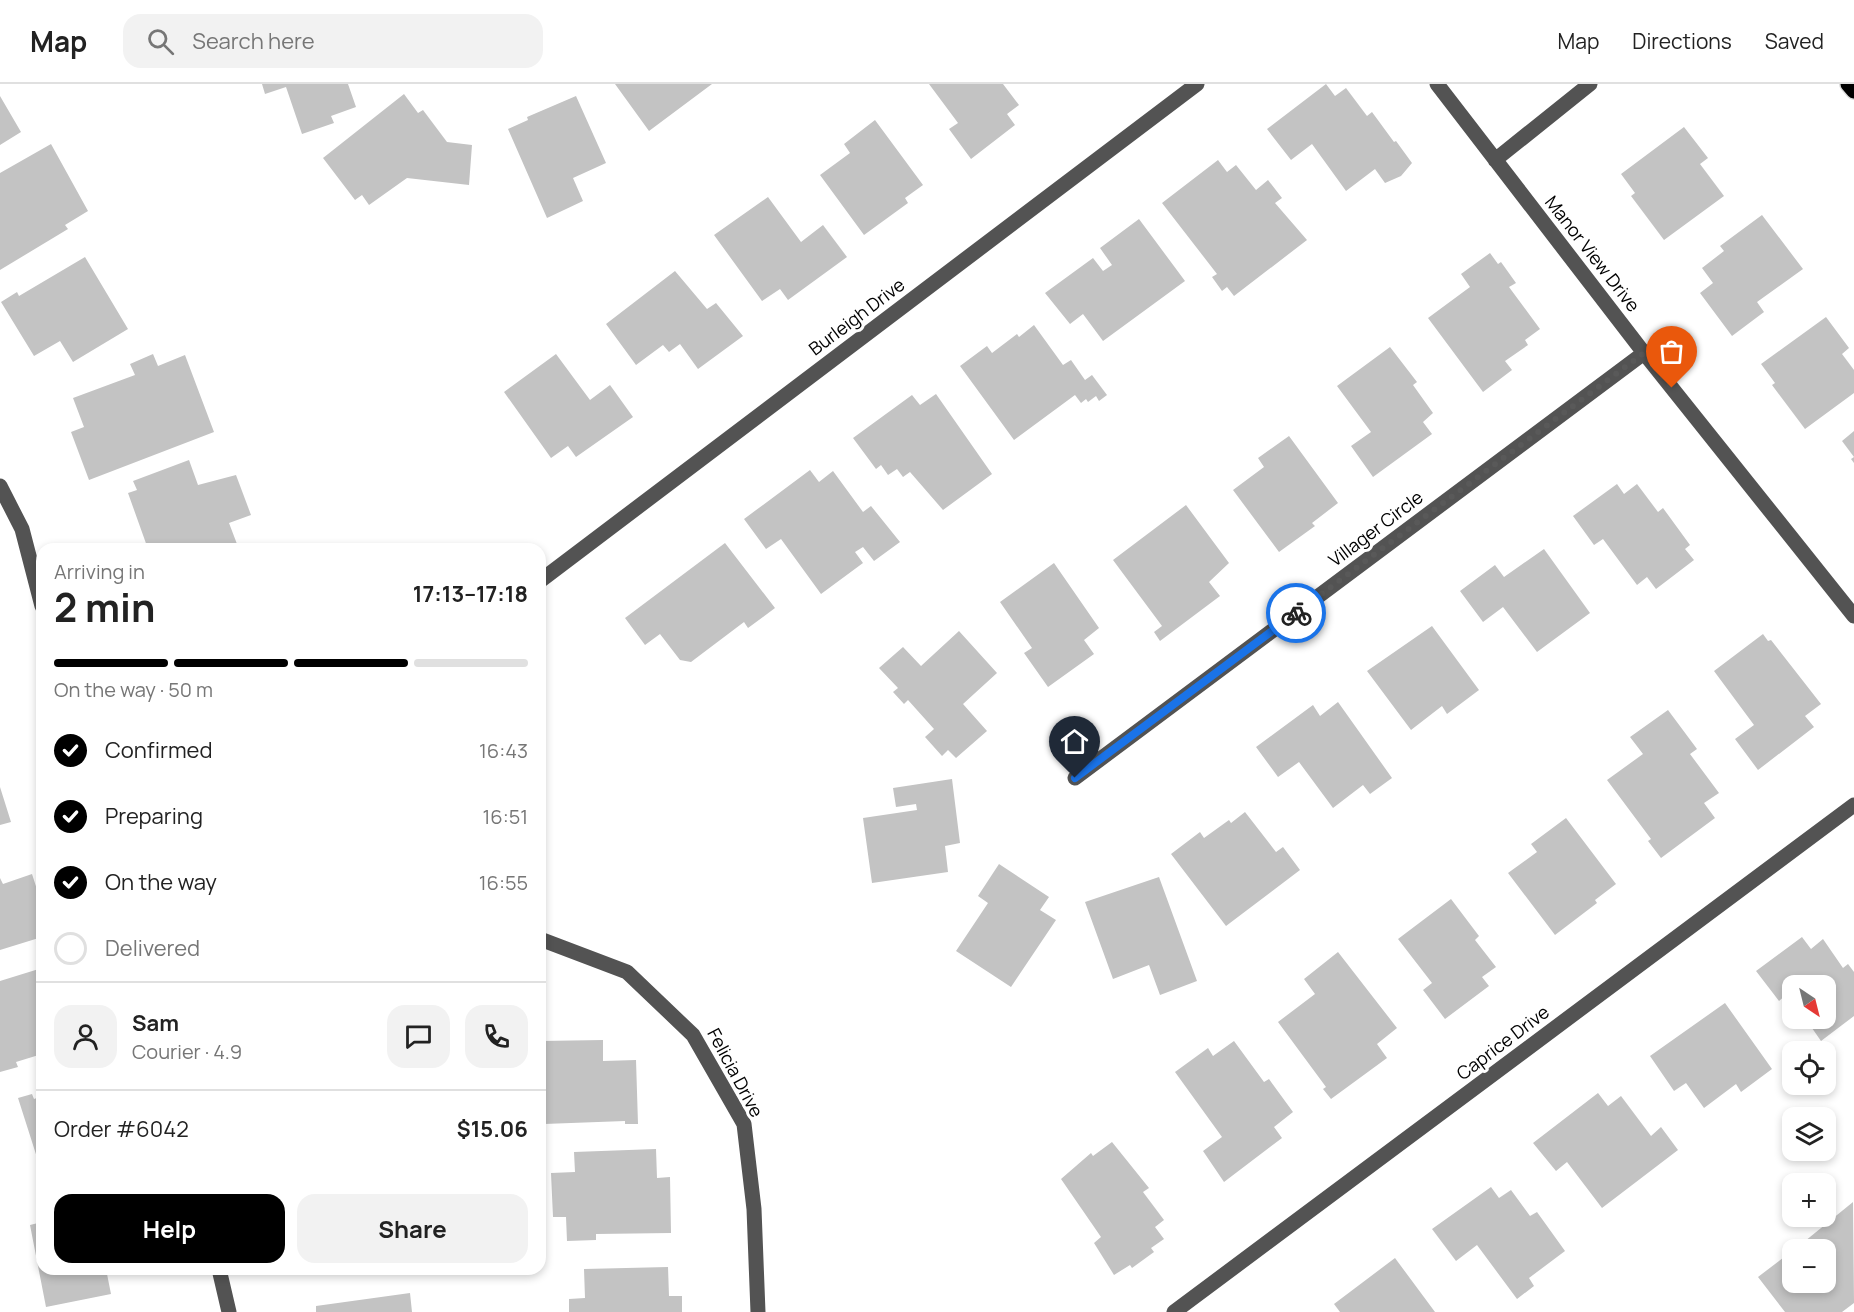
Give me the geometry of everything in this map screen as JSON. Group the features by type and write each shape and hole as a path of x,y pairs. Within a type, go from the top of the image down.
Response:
{"main road":[{"path":"1848,84 1854,91"}],"street":[{"name":"Burleigh Drive","path":"546,575 1197,84"},
{"name":"Manor View Drive","path":"1437,84 1644,353 1854,616"},
{"path":"1495,160 1590,84"},
{"name":"Villager Circle","path":"1075,778 1644,353"},
{"path":"0,486 22,529 36,583"},
{"name":"Caprice Drive","path":"1174,1312 1854,805"},
{"name":"Felicia Drive","path":"546,941 627,972 693,1035 744,1124 754,1209 758,1312"},
{"path":"220,1275 229,1312"}],"building":[{"path":"262,84 348,84 356,107 331,116 334,123 302,134 286,87 265,94"},
{"path":"615,84 712,84 649,131"},
{"path":"929,84 1003,84 1019,105 1007,114 1015,125 971,159 949,129 958,123"},
{"path":"1326,84 1335,96 1346,88 1367,116 1372,112 1394,142 1396,141 1412,163 1401,176 1385,183 1375,169 1346,191 1312,144 1291,160 1267,129"},
{"path":"404,94 418,113 423,110 447,142 472,145 469,185 407,178 369,205 362,195 355,200 323,158"},
{"path":"0,96 21,132 0,145"},
{"path":"576,96 606,163 573,178 583,201 547,218 508,129 528,120 527,117"},
{"path":"875,120 923,185 905,198 908,203 864,235 820,175 850,153 844,144"},
{"path":"1684,127 1708,158 1700,164 1724,196 1664,240 1631,196 1635,193 1621,174"},
{"path":"51,144 88,211 65,225 68,229 0,270 0,173"},
{"path":"1218,160 1227,172 1236,165 1256,190 1268,180 1282,198 1275,203 1307,240 1234,296 1227,287 1222,291 1212,277 1217,274 1162,203"},
{"path":"768,197 801,242 823,225 847,257 788,300 780,289 762,301 714,235"},
{"path":"1762,215 1803,269 1757,302 1764,312 1732,336 1700,293 1713,283 1702,268 1724,251 1720,246"},
{"path":"1139,219 1185,281 1103,341 1083,314 1070,324 1045,293 1093,258 1103,271 1112,265 1100,248"},
{"path":"1490,253 1498,264 1501,262 1516,283 1509,287 1540,329 1525,340 1528,345 1505,361 1512,370 1483,392 1428,318 1470,287 1461,274"},
{"path":"85,257 128,329 73,362 60,341 34,356 1,302 17,292 19,296"},
{"path":"675,271 707,309 716,303 743,336 698,369 680,344 669,352 663,345 636,365 606,324"},
{"path":"1826,317 1849,348 1842,354 1854,370 1854,393 1805,429 1772,385 1775,383 1761,364"},
{"path":"1034,325 1063,365 1071,360 1085,380 1092,375 1107,395 1099,401 1096,396 1088,402 1086,399 1081,403 1075,395 1014,440 960,366 987,346 992,353 1017,334 1019,337"},
{"path":"1390,347 1417,382 1413,385 1433,413 1423,422 1432,434 1373,477 1351,446 1371,432 1337,386"},
{"path":"153,354 158,366 185,355 214,432 89,480 71,432 84,427 73,398 135,375 130,364"},
{"path":"556,354 590,400 610,385 633,417 576,457 568,446 551,458 504,392"},
{"path":"936,394 992,474 943,510 910,472 903,477 897,469 888,475 881,465 876,469 853,438 912,395 920,405"},
{"path":"1854,431 1854,457 1842,441"},
{"path":"1289,436 1338,503 1312,523 1315,526 1279,552 1233,490 1264,467 1258,458"},
{"path":"189,460 198,485 236,475 251,515 229,523 237,543 146,543 128,493 137,490 133,481"},
{"path":"810,470 819,482 833,471 863,512 871,506 900,542 874,561 863,547 855,552 863,563 821,594 781,539 766,549 744,519"},
{"path":"1617,484 1624,494 1637,484 1658,512 1663,508 1690,545 1685,549 1694,560 1656,589 1647,577 1637,585 1603,539 1594,545 1573,516"},
{"path":"1186,505 1229,563 1209,582 1220,596 1160,641 1154,632 1162,626 1113,560"},
{"path":"725,543 775,608 748,628 744,622 691,662 680,660 660,634 645,645 625,618"},
{"path":"1544,549 1590,613 1537,652 1503,607 1483,622 1460,591 1495,565 1504,577"},
{"path":"1054,563 1099,628 1084,640 1094,654 1048,687 1024,653 1032,648 1000,602"},
{"path":"1432,626 1479,690 1447,714 1442,706 1411,730 1367,671"},
{"path":"959,631 997,673 963,704 987,731 956,758 948,750 942,756 925,737 934,729 908,700 904,704 893,692 898,688 879,668 903,647 921,666"},
{"path":"1763,634 1768,641 1771,640 1821,704 1805,716 1814,727 1758,770 1735,739 1754,725 1714,671"},
{"path":"1338,702 1392,778 1370,794 1363,785 1333,808 1299,762 1278,777 1256,747 1313,705 1320,716"},
{"path":"1668,710 1697,749 1690,754 1719,793 1704,803 1715,818 1661,858 1648,841 1651,839 1607,780 1643,754 1630,737"},
{"path":"952,779 960,843 945,846 948,872 872,883 863,818 917,810 916,804 896,807 893,788"},
{"path":"0,787 11,822 0,825"},
{"path":"1245,812 1276,852 1283,847 1300,870 1226,926 1171,854 1200,832 1204,838 1229,820 1231,823"},
{"path":"1566,818 1616,884 1595,900 1597,903 1555,935 1508,873 1537,852 1531,844"},
{"path":"999,864 1049,897 1040,910 1056,920 1011,987 956,951 988,903 978,896"},
{"path":"32,874 36,886 36,939 0,950 0,878 3,884"},
{"path":"1159,877 1197,981 1160,995 1149,965 1113,979 1085,902"},
{"path":"1451,899 1479,936 1475,940 1496,967 1482,977 1489,986 1445,1019 1423,990 1432,983 1398,939"},
{"path":"1802,937 1811,949 1823,939 1843,968 1848,964 1854,972 1854,1016 1821,1041 1813,1029 1836,1029 1836,975 1782,975 1782,998 1779,1001 1756,971"},
{"path":"1338,952 1397,1028 1377,1044 1387,1058 1331,1099 1323,1089 1326,1087 1278,1022 1315,994 1304,979"},
{"path":"36,970 36,1056 16,1062 18,1067 0,1072 0,981"},
{"path":"1725,1003 1772,1069 1741,1092 1736,1084 1704,1108 1686,1083 1674,1091 1650,1056"},
{"path":"603,1040 603,1061 636,1060 638,1124 625,1124 625,1121 546,1124 546,1041"},
{"path":"1234,1041 1264,1082 1269,1079 1293,1112 1274,1127 1282,1138 1224,1182 1203,1151 1222,1137 1175,1072 1208,1048 1213,1056"},
{"path":"1598,1093 1608,1106 1621,1096 1651,1136 1661,1127 1678,1150 1602,1208 1567,1162 1556,1171 1533,1143"},
{"path":"32,1094 34,1099 36,1098 36,1154 18,1098"},
{"path":"1112,1142 1149,1188 1143,1192 1164,1220 1155,1227 1164,1239 1151,1248 1154,1252 1132,1268 1130,1265 1114,1275 1094,1243 1101,1237 1061,1179 1091,1153 1093,1156"},
{"path":"656,1149 657,1178 670,1177 671,1233 596,1234 596,1240 567,1241 566,1217 553,1217 551,1173 575,1172 574,1152"},
{"path":"1491,1187 1499,1198 1511,1190 1530,1216 1537,1212 1565,1251 1529,1278 1534,1286 1517,1299 1477,1245 1456,1261 1432,1229"},
{"path":"1853,1202 1854,1303 1842,1312 1785,1312 1758,1277 1782,1259 1782,1293 1836,1293 1836,1239 1808,1239 1822,1227 1836,1227 1836,1216"},
{"path":"36,1224 36,1256 30,1225"},
{"path":"1395,1258 1435,1312 1340,1312 1334,1304"},
{"path":"668,1267 669,1296 682,1296 682,1312 569,1312 569,1299 585,1298 584,1269"},
{"path":"40,1275 107,1275 111,1294 46,1307"},
{"path":"410,1293 412,1312 316,1312 316,1306"}],"way so far":[{"path":"1296,613 1644,353 1672,388"}],"route":[{"path":"1075,778 1296,613"}]}
